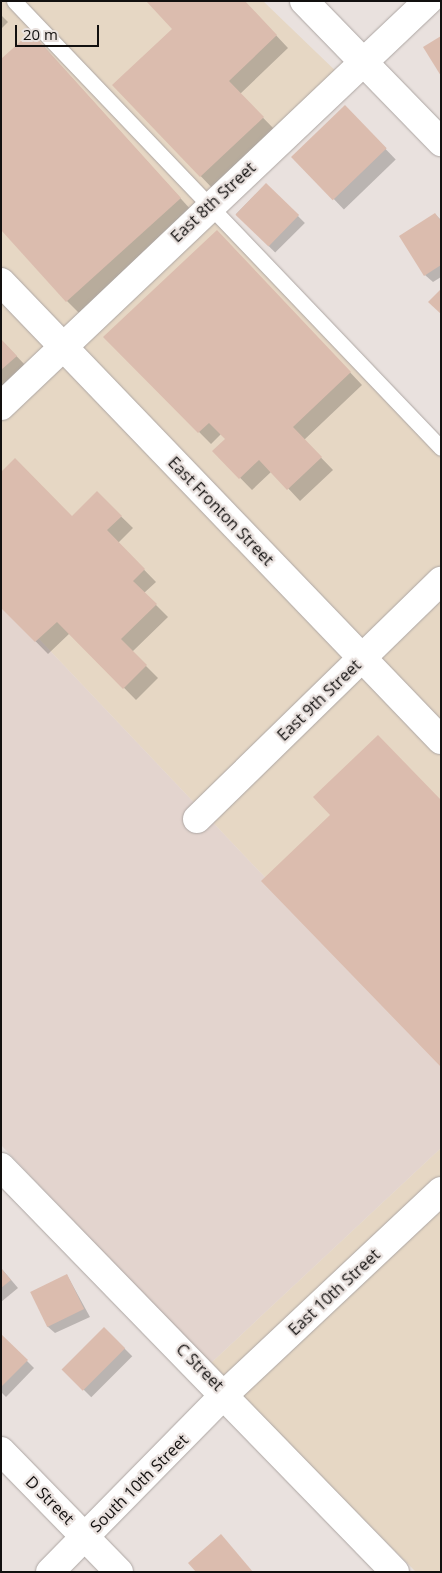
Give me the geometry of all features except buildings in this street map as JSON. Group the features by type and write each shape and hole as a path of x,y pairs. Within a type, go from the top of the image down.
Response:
{"street":[{"path":"304,1 365,59 441,142"},
{"name":"East 8th Street","path":"1,406 62,345 428,1"},
{"name":"East Fronton Street","path":"1,282 364,657 441,740"},
{"name":"East 9th Street","path":"197,819 441,581"},
{"name":"C Street","path":"1,1167 226,1394 396,1572"},
{"name":"East 10th Street","path":"226,1394 441,1191"},
{"name":"South 10th Street","path":"50,1572 226,1394"},
{"name":"D Street","path":"1,1451 119,1572"}],"lane":[{"path":"14,1 441,448"}],"shaded area":[{"path":"1,1 263,1 344,79 209,206 441,448 441,1063 1,599"},
{"path":"1,599 441,1063 441,1148 210,1364 1,1145"},
{"path":"441,1148 441,1572 416,1572 210,1364"}]}
